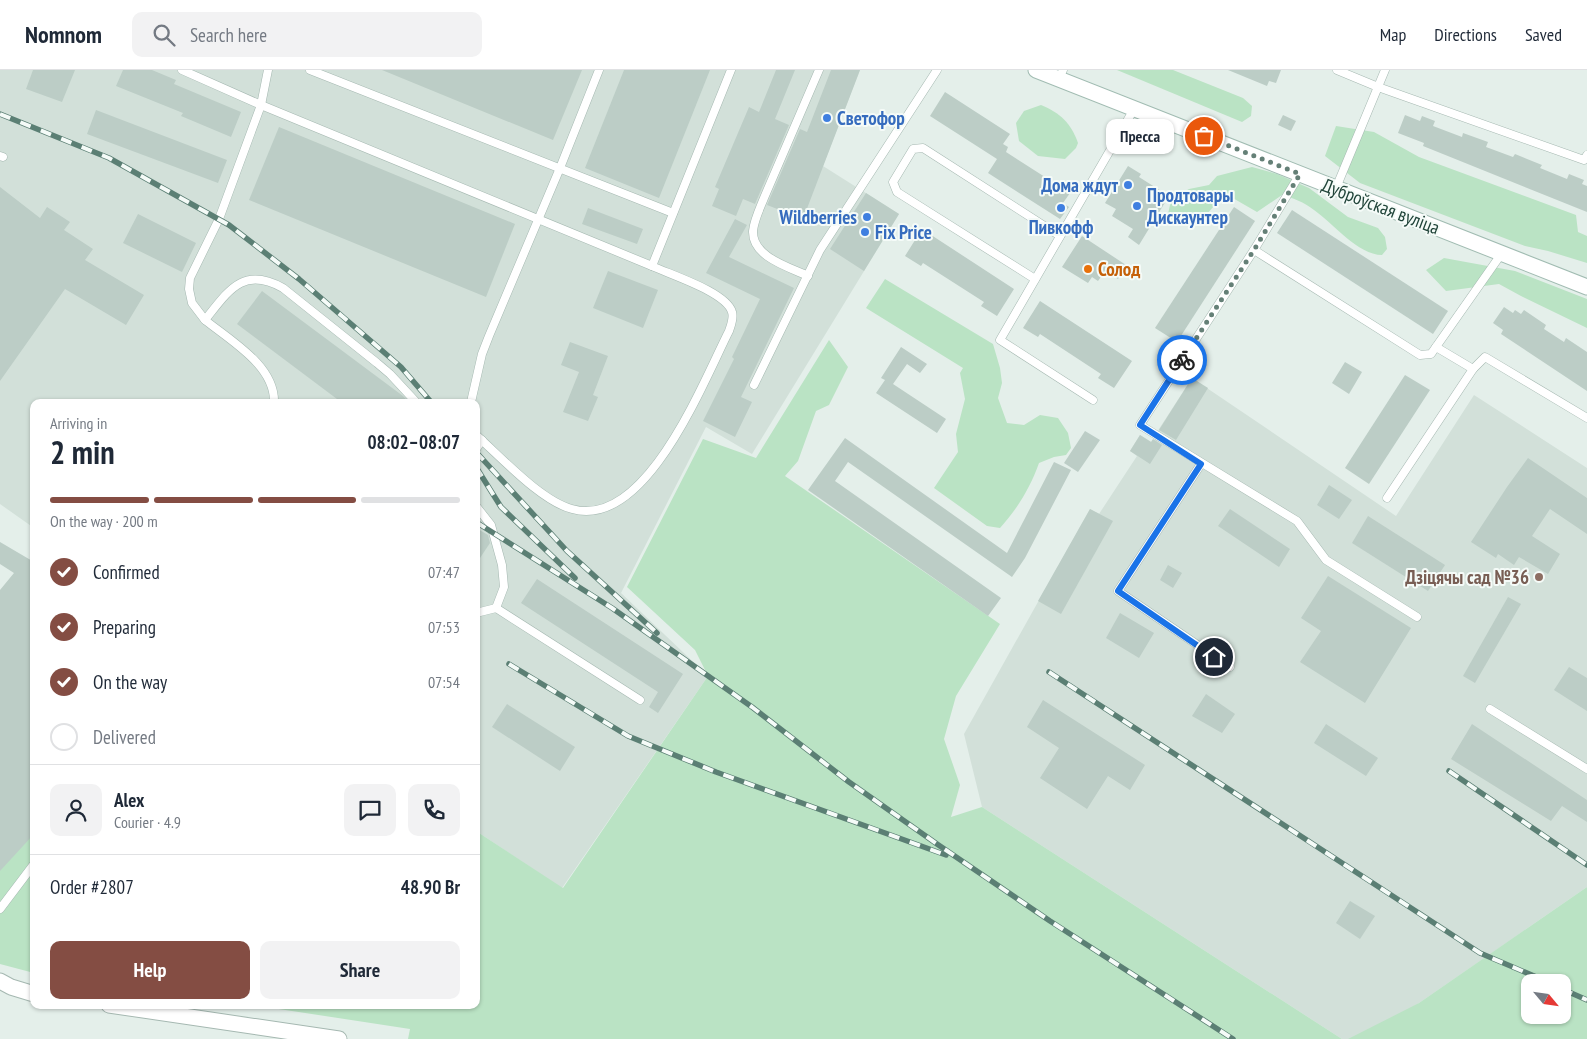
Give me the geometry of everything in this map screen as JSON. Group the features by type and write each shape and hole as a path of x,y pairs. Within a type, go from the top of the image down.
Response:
{"main road":[{"name":"Дуброўская вуліца","path":"1036,70 1061,75 1134,109 1587,287"},
{"path":"0,981 11,987 30,993"},
{"path":"136,1009 339,1039"}],"lane":[{"path":"182,70 261,105 652,266 722,298 728,304 732,313 732,321 681,427 655,467 638,486 610,507 584,512 570,509 544,494 480,439"},
{"path":"268,70 261,105 219,219 190,278 189,289 192,303 205,320 260,366 271,383 274,399"},
{"path":"310,70 673,213"},
{"path":"472,399 488,336 560,168 599,70"},
{"path":"652,266 731,70"},
{"path":"808,276 760,250 753,234 756,218 764,198 819,70"},
{"path":"754,385 820,250 938,70"},
{"path":"1337,70 1378,87 1584,160 1587,155"},
{"path":"1336,188 1385,70"},
{"path":"1093,400 1000,340 1134,109"},
{"path":"1035,279 896,192 893,182 913,149 923,148 1060,236"},
{"path":"1300,174 1254,250 1140,425 1297,521 1326,560 1417,617"},
{"path":"1254,250 1420,355 1431,354 1502,254"},
{"path":"205,320 230,289 243,281 258,279 272,282 283,288 378,363 413,399"},
{"path":"1436,347 1473,369"},
{"path":"1387,498 1473,369 1484,357 1587,418"},
{"path":"1201,464 1118,591 1230,667"},
{"path":"480,511 491,525 502,565 504,587 496,608"},
{"path":"480,611 496,608 640,700"},
{"path":"1490,709 1587,769"},
{"path":"0,909 30,869"}],"shaded area":[{"path":"0,70 860,70 823,166 899,214 752,454 706,427 621,593 708,676 562,888 480,834 480,399 30,399 30,525 0,504"},
{"path":"1192,378 1396,516 1474,395 1587,468 1587,887 1367,1039 1342,1039 982,807 964,734 1090,509 1099,514 1137,456 1130,451 1140,435 1153,443 1159,429"}],"green space":[{"path":"1117,70 1173,70 1243,98 1252,106 1251,116 1242,122"},
{"path":"1041,105 1064,119 1075,136 1078,143 1076,148 1065,159 1038,156 1019,141 1016,123 1024,111"},
{"path":"1336,126 1374,132 1419,157 1576,215 1578,232 1587,236 1587,263 1525,246 1360,183 1325,156"},
{"path":"1252,167 1277,174 1309,188 1348,217 1378,228 1385,237 1387,249 1382,255 1364,250 1310,207 1282,195 1257,212 1231,197 1214,206 1206,215 1188,223 1172,220 1168,214 1170,205 1175,197 1189,189 1209,185 1217,176"},
{"path":"1444,258 1515,271 1587,299 1587,328 1499,284 1446,291 1426,270"},
{"path":"885,279 993,344 1002,383 998,398 1007,423 1024,425 1040,415 1058,418 1068,433 1071,448 1066,455 1039,463 1023,497 1000,528 987,526 934,488 958,452 956,434 965,399 960,373 963,368 866,308"},
{"path":"829,340 848,367 829,405 816,411 798,461 785,476 1000,624 956,696 944,739 960,785 951,817 982,807 1342,1039 408,1039 410,1029 279,1009 480,1009 480,834 563,888 708,676 695,650 627,587 703,439 756,458"},
{"path":"30,837 30,972 0,964 0,870"},
{"path":"1587,887 1587,1039 1348,1039 1419,1003"}],"building":[{"path":"33,70 75,70 62,102 26,89"},
{"path":"123,70 152,70 176,80 174,84 241,112 231,137 181,116 183,113 116,86"},
{"path":"382,70 582,70 553,140"},
{"path":"624,70 710,70 659,198 585,168"},
{"path":"776,70 795,70 775,119 789,125 755,204 743,199 736,216 712,206 719,189 715,187 749,107 759,112"},
{"name":"Светофор","path":"831,70 860,70 803,219 767,205 800,129 807,132"},
{"path":"1228,70 1281,70 1276,83 1269,81 1267,86"},
{"path":"945,92 1010,134 1003,144 1008,147 1006,152 1070,193 1063,203 1069,207 1060,219 988,173 997,159 930,116"},
{"path":"96,110 227,160 218,183 87,134"},
{"path":"1283,115 1296,121 1291,131 1278,125"},
{"path":"1405,115 1420,121 1422,116 1435,121 1433,126 1462,137 1463,133 1488,142 1486,147 1513,157 1515,154 1542,165 1540,168 1567,179 1569,174 1584,180 1582,184 1587,186 1587,212 1423,146 1424,143 1398,133"},
{"path":"279,127 515,224 486,297 249,200"},
{"name":"Продтовары Дискаунтер","path":"1128,166 1141,174 1139,177 1169,196 1139,245 1128,237 1133,229 1112,216 1116,209 1105,203"},
{"path":"0,187 40,218 47,207 70,222 64,230 93,249 85,260 144,295 126,325 65,289 0,381"},
{"name":"Fix Price","path":"866,193 899,214 864,271 830,249"},
{"path":"1234,207 1255,221 1177,342 1155,328"},
{"path":"588,208 643,229 637,244 582,224"},
{"path":"1292,210 1448,311 1433,334 1277,233"},
{"path":"138,214 196,243 182,272 123,243"},
{"path":"735,219 747,225 729,257 794,288 741,397 752,402 735,437 703,421 734,359 732,357 760,299 706,273"},
{"path":"922,229 1014,289 997,316 981,306 984,302 923,263 921,266 905,256"},
{"path":"1082,236 1126,265 1118,279 1105,271 1098,281 1092,277 1088,283 1062,267"},
{"path":"608,271 658,290 643,328 593,308"},
{"path":"262,291 406,399 337,399 237,324"},
{"path":"1040,301 1132,361 1114,388 1098,378 1101,374 1040,334 1038,337 1023,328"},
{"path":"1504,307 1513,313 1515,310 1521,314 1524,310 1546,325 1544,329 1564,342 1566,338 1587,352 1587,391 1501,334 1503,330 1493,323"},
{"path":"570,342 608,356 593,395 598,397 588,421 563,412 579,372 561,365"},
{"path":"901,347 927,364 920,373 907,364 893,384 946,419 937,433 876,393 885,380 881,378"},
{"path":"1345,362 1362,372 1349,394 1332,383"},
{"path":"1405,375 1430,390 1369,484 1345,468"},
{"path":"1192,378 1208,388 1176,440 1159,430"},
{"path":"1085,431 1100,440 1078,472 1064,463"},
{"path":"1140,435 1151,442 1153,439 1162,445 1150,464 1130,451"},
{"path":"845,438 1007,553 1054,462 1071,470 1025,558 1012,577 848,462 835,481 1001,598 988,616 808,490"},
{"path":"1528,458 1587,498 1587,534 1550,509 1532,536 1560,554 1548,574 1519,557 1514,565 1498,554 1496,558 1471,542"},
{"path":"1329,485 1352,500 1339,519 1317,505"},
{"path":"1090,509 1113,521 1061,614 1038,601"},
{"path":"1230,509 1290,549 1279,567 1218,526"},
{"path":"1368,516 1445,565 1428,591 1352,543"},
{"path":"480,530 488,535 490,543 480,558"},
{"path":"0,542 30,560 30,838 0,871 0,590 14,573 0,564"},
{"path":"1168,565 1182,573 1173,588 1160,580"},
{"path":"1328,576 1411,628 1365,703 1300,662 1321,631 1301,618"},
{"path":"537,579 683,674 658,713 649,707 658,692 521,603"},
{"path":"1508,597 1521,604 1475,683 1463,676"},
{"path":"1120,613 1154,633 1139,658 1106,638"},
{"path":"1569,667 1587,678 1587,711 1554,690"},
{"path":"1206,694 1235,714 1222,733 1192,716"},
{"path":"1043,700 1145,765 1130,790 1108,776 1087,809 1040,778 1059,748 1027,727"},
{"path":"507,704 575,747 560,771 492,727"},
{"path":"1326,724 1378,758 1366,776 1314,743"},
{"path":"1472,724 1587,800 1587,822 1562,806 1551,821 1451,759"},
{"path":"1350,901 1375,916 1360,939 1336,923"}],"railway":[{"path":"0,114 109,158 229,225 299,279 401,367 428,399"},
{"path":"480,456 567,551 657,633"},
{"path":"480,473 501,507 575,578"},
{"path":"480,525 612,608 752,707 849,782 937,844 1050,921 1233,1039"},
{"path":"509,664 628,736 716,772 946,855"},
{"path":"1049,672 1480,953 1529,974"},
{"path":"1449,771 1587,865"},
{"path":"1571,993 1587,1000"}],"way so far":[{"path":"1182,360 1254,250 1300,174 1204,136"}],"place":[{"name":"Светофор","path":"827,118"},
{"name":"Пресса","path":"1204,136"},
{"name":"Дома ждут","path":"1128,185"},
{"name":"Продтовары Дискаунтер","path":"1137,206"},
{"name":"Пивкофф","path":"1061,208"},
{"name":"Wildberries","path":"867,217"},
{"name":"Fix Price","path":"865,232"},
{"name":"Солод","path":"1088,269"},
{"name":"Дзіцячы сад №36","path":"1539,577"}],"route":[{"path":"1182,360 1140,425 1201,464 1118,591 1214,657"}]}
